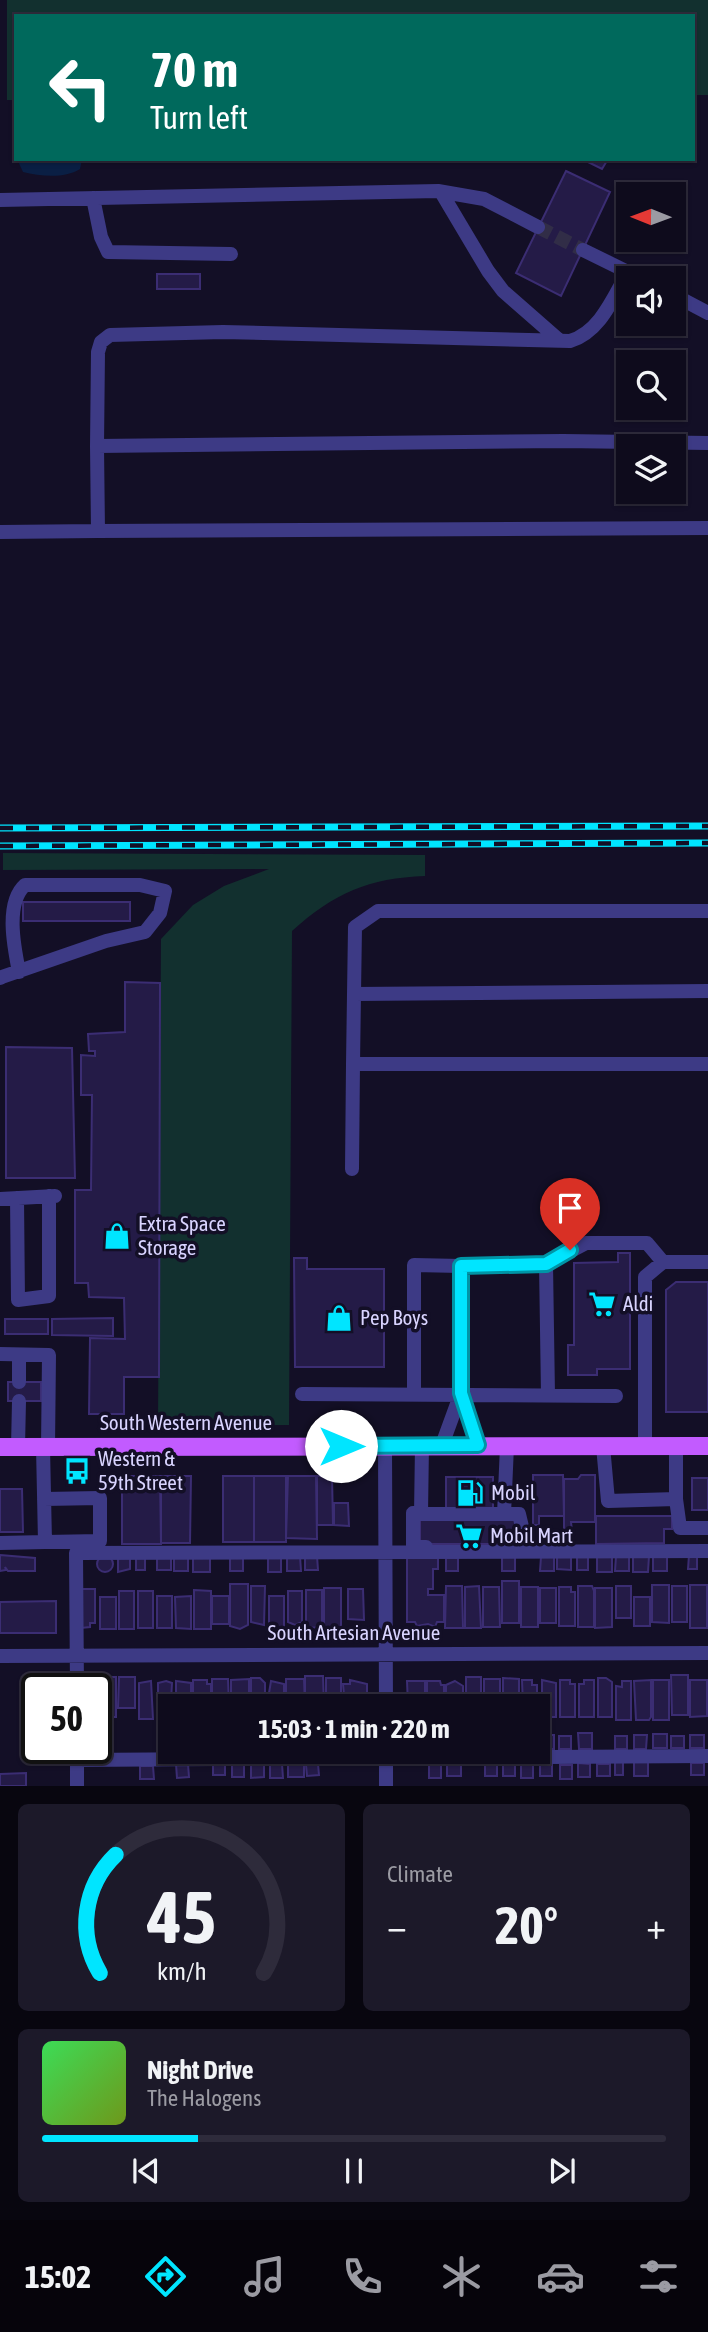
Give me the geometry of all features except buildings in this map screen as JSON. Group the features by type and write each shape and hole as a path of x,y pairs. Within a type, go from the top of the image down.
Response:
{"main road":[{"name":"South Western Avenue","path":"9,1447 708,1446"}],"street":[{"path":"441,192 495,281 559,341"},
{"path":"0,200 441,192 484,199 538,227"},
{"path":"93,198 101,237 108,252 231,254"},
{"path":"583,250 616,266"},
{"path":"98,531 98,352 101,342 110,335 223,332 559,341 586,336 616,299"},
{"path":"686,301 708,313"},
{"path":"97,446 564,441 708,443"},
{"path":"0,532 708,528"},
{"path":"0,978 19,972 106,941 145,932 160,913 165,891 140,885 25,885 17,892 14,913 19,972"},
{"path":"352,1169 355,927 378,911 708,911"},
{"path":"354,994 708,991"},
{"path":"353,1064 708,1064"},
{"path":"0,1199 17,1198 52,1196 49,1296 18,1300 17,1198"},
{"path":"414,1394 414,1265 546,1264 586,1243 647,1243 663,1262"},
{"path":"645,1446 645,1277 663,1262 708,1262"},
{"path":"546,1264 548,1395"},
{"path":"461,1266 461,1393 478,1445"},
{"path":"0,1354 49,1355 45,1542"},
{"path":"19,1355 19,1382"},
{"path":"442,1445 461,1393"},
{"path":"302,1394 616,1396"},
{"path":"9,1447 19,1401"},
{"path":"385,1445 386,1694"},
{"path":"421,1514 422,1445"},
{"path":"504,1514 507,1446"},
{"path":"603,1446 608,1501 676,1499"},
{"path":"676,1446 676,1499 680,1528 708,1528"},
{"path":"0,1543 100,1541 100,1498 44,1499"},
{"path":"413,1513 421,1514 519,1514 523,1531 521,1545 413,1547 413,1513"},
{"path":"77,1673 76,1553 708,1551"},
{"name":"South Artesian Avenue","path":"0,1656 708,1653"},
{"path":"112,1754 158,1754"},
{"path":"550,1755 708,1756"},
{"path":"77,1764 77,1786"},
{"path":"386,1764 386,1786"}],"green space":[{"path":"7,0 708,0 708,95 695,95 695,14 14,14 14,100 7,100"},
{"path":"3,853 425,855 425,876 386,880 353,890 323,907 292,931 289,1425 158,1426 161,939 193,905 224,886 269,869 3,870"}],"water":[{"path":"18,161 82,161 80,169 67,174 52,176 23,172"}],"tunnel":[{"path":"538,227 583,250"}],"railway":[{"path":"0,828 708,826"},
{"path":"0,846 708,843"}],"place":[{"name":"Extra Space Storage","path":"117,1236"},
{"name":"Aldi","path":"602,1304"},
{"name":"Pep Boys","path":"339,1318"},
{"name":"Western & 59th Street","path":"77,1471"},
{"name":"Mobil","path":"470,1493"},
{"name":"Mobil Mart","path":"469,1536"}],"route":[{"path":"341,1446 478,1445 461,1393 461,1266 546,1264 570,1250"}]}
